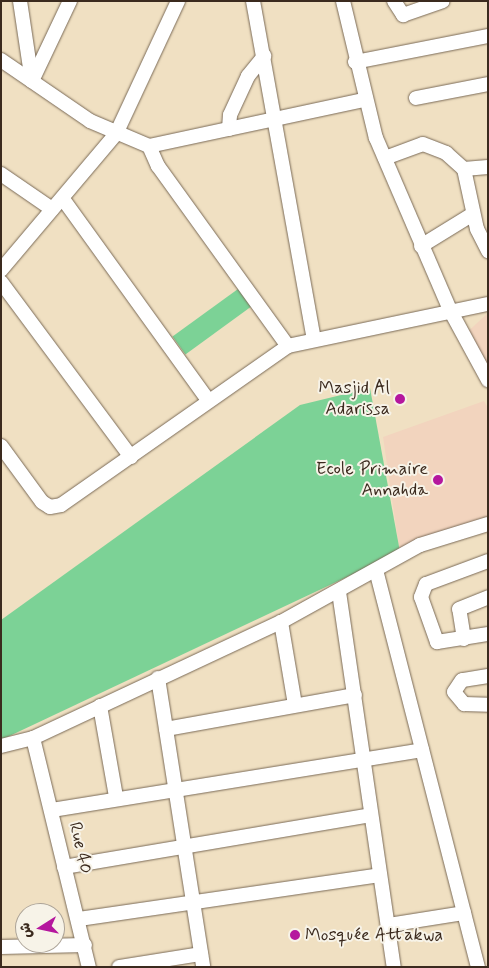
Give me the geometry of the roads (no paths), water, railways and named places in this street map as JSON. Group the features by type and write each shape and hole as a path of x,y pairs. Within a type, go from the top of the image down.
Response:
{"street":[{"path":"20,1 32,81"},
{"path":"32,81 70,1"},
{"path":"1,270 116,134 178,1"},
{"path":"254,1 314,339"},
{"path":"343,1 364,100 385,158 421,246 450,310 488,380"},
{"path":"394,1 403,15 443,1"},
{"path":"356,62 488,36"},
{"path":"229,129 230,115 248,76 264,56"},
{"path":"1,60 116,134 150,146 364,100"},
{"path":"416,98 488,84"},
{"path":"385,158 423,144 446,152 464,169 473,214 488,251"},
{"path":"150,146 158,166 288,346"},
{"path":"464,169 488,167"},
{"path":"1,174 52,209"},
{"path":"63,199 208,400"},
{"path":"421,246 473,214"},
{"path":"1,282 131,457"},
{"path":"3,451 42,502 50,508 71,499 208,400 288,346 450,310 488,304"},
{"path":"1,746 33,738 281,622 339,592 420,545 488,524"},
{"path":"488,561 426,584 421,590 433,638 442,644 488,634"},
{"path":"376,570 479,966"},
{"path":"339,592 394,967"},
{"path":"464,639 459,609 488,597"},
{"path":"281,622 296,705"},
{"path":"488,676 462,680 454,692 459,702 488,705"},
{"path":"119,967 202,961 158,678"},
{"path":"166,729 354,694"},
{"path":"100,706 116,797"},
{"name":"Rue 40","path":"33,738 52,810 64,867 79,919 89,967"},
{"path":"52,810 116,797 176,790 422,750"},
{"path":"64,867 371,815"},
{"path":"79,919 380,875"},
{"path":"388,926 464,913"},
{"path":"1,947 84,945"}],"place":[{"name":"Masjid Al Adarissa","path":"400,399"},
{"name":"Ecole Primaire Annahda","path":"438,480"},
{"name":"Mosquée Attakwa","path":"295,935"}]}
